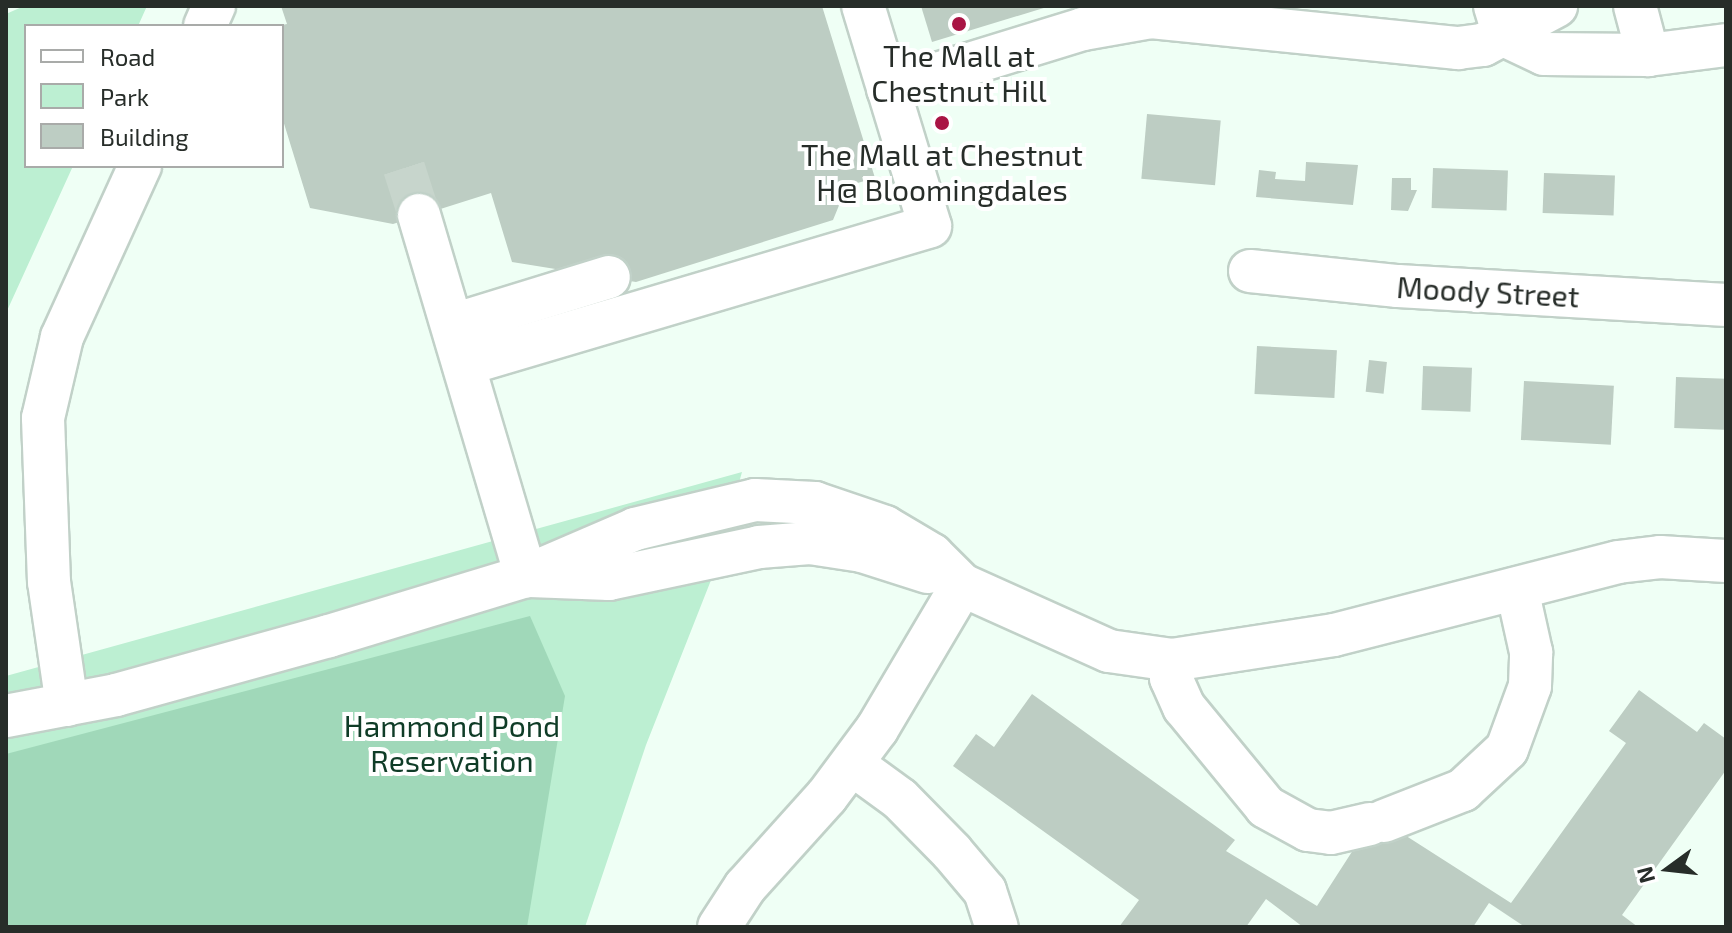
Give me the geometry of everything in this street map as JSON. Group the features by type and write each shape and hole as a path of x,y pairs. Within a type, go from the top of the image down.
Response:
{"street":[{"path":"465,364 930,226 863,6"},
{"path":"888,89 1083,29 1151,17 1458,48 1499,21 1556,6"},
{"path":"1635,6 1648,55"},
{"path":"1499,21 1544,54 1648,55 1726,45"},
{"path":"67,705 49,582 43,418 67,323 139,168"},
{"path":"419,215 526,576"},
{"name":"Moody Street","path":"1250,271 1398,286 1726,305"},
{"path":"453,325 609,277"},
{"path":"6,716 67,705 253,658 526,576 635,529 723,507 786,499 825,506 885,527 932,555 962,585 1098,647 1172,660 1282,645 1629,561 1726,561"},
{"path":"722,926 745,887 852,764 962,585"},
{"path":"1172,660 1171,678 1184,707 1266,807 1308,830 1331,833 1377,823 1463,790 1507,749 1530,686 1531,652 1517,589"},
{"path":"852,764 900,799 952,852 985,891 997,927"}],"green space":[{"path":"24,6 147,6 139,24 24,24 24,168 72,168 6,313 6,14"},
{"name":"Hammond Pond Reservation","path":"742,472 715,570 646,745 585,927 6,927 6,676"},
{"path":"530,616 565,696 527,927 6,927 6,754"}],"building":[{"path":"281,6 822,6 875,178 847,186 833,220 636,282 512,262 491,193 393,224 310,208 284,124 284,25 287,24"},
{"name":"The Mall at Chestnut Hill","path":"921,6 1047,6 1047,7 932,42"},
{"path":"1147,114 1221,120 1215,185 1141,179"},
{"path":"1306,162 1358,165 1353,205 1256,197 1259,170 1276,172 1275,179 1305,181"},
{"path":"1433,168 1508,171 1507,211 1432,208"},
{"path":"1544,173 1615,175 1614,215 1543,213"},
{"path":"1392,178 1411,178 1411,190 1417,190 1408,211 1391,210"},
{"path":"1257,346 1337,350 1334,398 1254,394"},
{"path":"1369,360 1387,362 1384,394 1366,392"},
{"path":"1423,366 1472,368 1470,412 1421,410"},
{"path":"1676,377 1726,379 1724,430 1674,428"},
{"path":"1524,381 1614,386 1611,445 1521,440"},
{"path":"1639,690 1697,732 1704,723 1726,739 1726,770 1622,915 1638,927 1525,927 1489,903 1473,927 1303,927 1266,899 1246,927 1119,927 1139,900 953,766 976,734 994,747 1032,694 1235,840 1226,851 1317,906 1375,816 1511,903 1626,743 1609,731"}],"tunnel":[{"path":"404,168 419,215"}],"place":[{"name":"The Mall at Chestnut Hill","path":"959,24"},
{"name":"The Mall at Chestnut H@ Bloomingdales","path":"942,123"}]}
